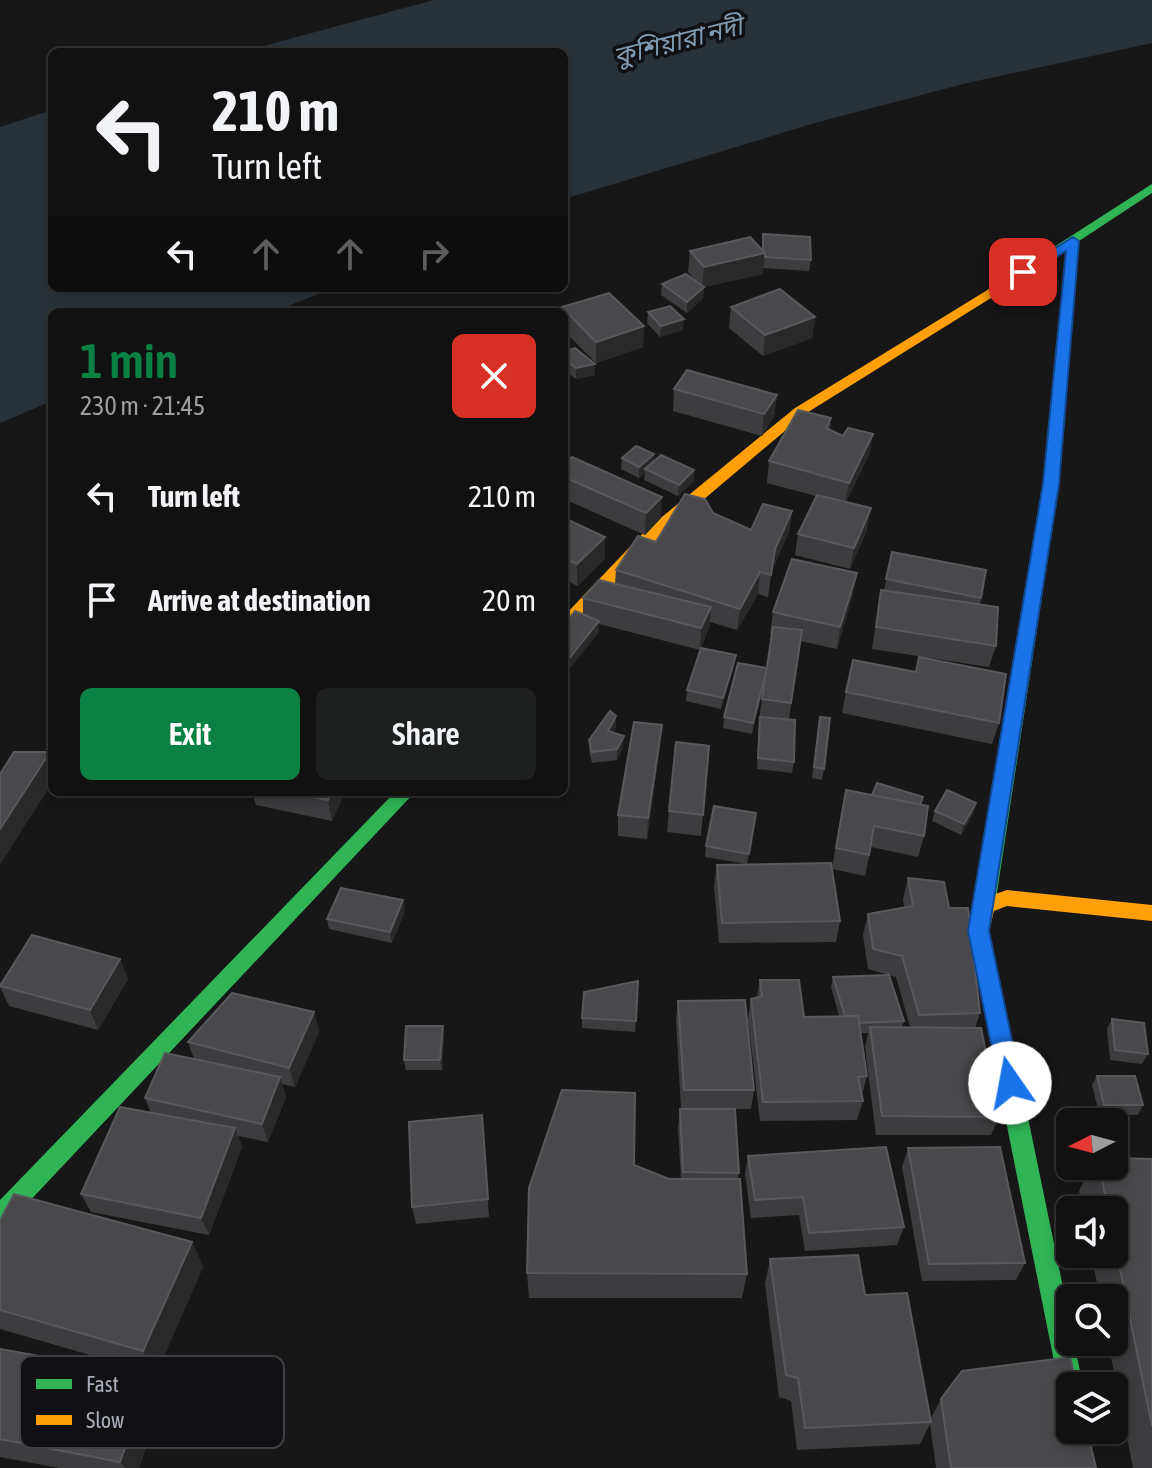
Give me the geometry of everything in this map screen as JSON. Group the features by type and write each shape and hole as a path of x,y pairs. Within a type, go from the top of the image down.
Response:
{"street":[{"path":"568,622 652,534 800,411 1073,241 1152,188"},
{"path":"1068,1372 979,931 1051,484 1073,241"},
{"path":"0,1216 402,796"},
{"path":"985,906 1007,898 1152,913"}],"water":[{"name":"কুশিয়ারা নদী","path":"434,0 1152,0 1152,43 967,83 815,123 568,198 568,48 256,48"},
{"path":"48,111 48,292 323,292 283,308 48,308 48,403 0,423 0,127"}],"building":[{"path":"763,234 810,237 811,260 765,257"},
{"path":"750,237 765,253 704,267 690,251"},
{"path":"686,274 704,287 687,302 662,284"},
{"path":"780,289 815,317 765,335 731,307"},
{"path":"609,293 644,326 596,342 568,313 568,308 562,307"},
{"path":"670,306 684,319 661,326 648,312"},
{"path":"575,348 595,364 576,368 568,362 568,351"},
{"path":"687,370 777,395 764,414 674,389"},
{"path":"798,410 831,418 826,428 843,436 848,428 873,434 849,483 769,461"},
{"path":"636,446 654,454 639,467 622,458"},
{"path":"661,455 694,470 679,485 645,469"},
{"path":"572,457 662,497 646,513 568,479 568,461"},
{"path":"685,494 705,499 713,513 751,530 763,504 792,511 775,549 771,575 760,572 740,609 616,570 638,536 656,542"},
{"path":"817,495 871,508 854,548 798,534"},
{"path":"568,520 605,537 577,564 568,560"},
{"path":"892,552 986,570 981,598 886,579"},
{"path":"792,559 857,573 840,627 773,612"},
{"path":"599,580 711,607 701,628 583,598"},
{"path":"881,590 998,607 996,646 876,627"},
{"path":"575,611 599,621 568,660 568,620"},
{"path":"773,627 802,630 791,703 762,699"},
{"path":"701,648 736,655 723,698 687,690"},
{"path":"919,657 1006,674 999,723 846,692 853,660 916,672"},
{"path":"738,663 767,668 753,723 724,717"},
{"path":"610,711 616,716 608,731 624,736 617,749 592,752 589,740"},
{"path":"760,717 795,720 794,762 758,758"},
{"path":"820,717 830,718 824,769 814,767"},
{"path":"634,722 662,725 648,818 618,815"},
{"path":"676,742 709,746 703,815 669,811"},
{"path":"14,752 48,752 0,829 0,774"},
{"path":"877,783 923,797 920,805 872,795"},
{"path":"846,790 928,806 924,836 874,826 869,855 836,848"},
{"path":"947,790 976,803 964,824 935,811"},
{"path":"309,796 330,796 328,800"},
{"path":"714,806 756,813 749,854 706,846"},
{"path":"831,863 840,921 722,923 717,865"},
{"path":"908,878 944,882 949,908 968,908 980,1013 919,1015 902,956 873,949 868,914 913,906"},
{"path":"341,888 403,900 390,932 327,919"},
{"path":"32,935 120,959 90,1010 0,986"},
{"path":"889,975 904,1021 859,1023 858,1016 845,1016 833,977"},
{"path":"760,980 799,980 804,1017 858,1016 867,1076 858,1077 863,1101 763,1102 751,999 762,996"},
{"path":"638,981 636,1021 582,1018 584,992"},
{"path":"232,993 314,1012 289,1068 188,1042"},
{"path":"745,1000 754,1090 684,1090 678,1001"},
{"path":"1112,1019 1144,1023 1148,1054 1115,1050"},
{"path":"406,1026 443,1026 440,1060 404,1060"},
{"path":"870,1027 981,1028 999,1117 882,1116"},
{"path":"165,1053 280,1077 262,1124 145,1098"},
{"path":"1097,1076 1135,1076 1143,1105 1104,1105"},
{"path":"562,1090 635,1093 634,1165 669,1179 740,1179 747,1274 527,1273 529,1188"},
{"path":"120,1107 235,1128 201,1218 81,1194"},
{"path":"680,1109 735,1109 739,1173 683,1172"},
{"path":"482,1115 488,1199 412,1207 409,1122"},
{"path":"886,1147 904,1227 809,1233 803,1197 755,1200 748,1156"},
{"path":"1000,1147 1025,1263 929,1264 908,1148"},
{"path":"1128,1158 1152,1159 1152,1426 1128,1309 1128,1284 1123,1284 1120,1268 1128,1268 1128,1196 1105,1196 1102,1180 1128,1180"},
{"path":"14,1194 192,1242 143,1351 0,1310 0,1220"},
{"path":"858,1255 865,1295 907,1293 931,1422 805,1428 798,1378 786,1375 770,1259"},
{"path":"0,1349 39,1356 20,1356 20,1443 0,1439"},
{"path":"1070,1357 1074,1372 1056,1372 1056,1444 1090,1444 1096,1468 951,1468 941,1399 962,1371"},
{"path":"47,1448 125,1448 120,1462"}],"traffic: fast":[{"path":"994,290 1152,188"},
{"path":"985,906 1051,484 1073,241"},
{"path":"0,1216 402,796"},
{"path":"998,1026 1068,1372"}],"traffic: slow":[{"path":"568,622 652,534 800,411 994,290"},
{"path":"998,1026 979,931 985,906 1007,898 1152,913"}],"route":[{"path":"1010,1083 979,931 1051,484 1073,241 1023,272"}]}
